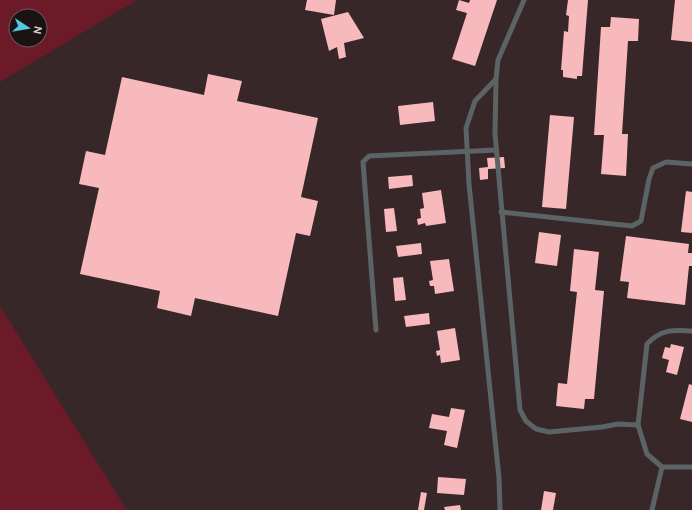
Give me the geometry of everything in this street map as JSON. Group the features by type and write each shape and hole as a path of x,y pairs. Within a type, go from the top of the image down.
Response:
{"lane":[{"path":"524,0 498,60 496,79 495,134 520,410 526,421 536,429 549,432 618,424 638,425"},
{"path":"496,79 475,101 466,128 469,184 499,478 500,510"},
{"path":"376,330 363,162 369,156 496,150"},
{"path":"501,212 632,226 641,221 649,179 653,168 666,162 692,164"},
{"path":"692,331 671,330 654,336 647,344 638,425 647,454 662,467 692,467"},
{"path":"652,510 662,467"}],"shaded area":[{"path":"0,0 137,0 0,82"},
{"path":"0,306 126,509 126,510 0,510"}],"building":[{"path":"307,0 336,0 334,15 305,10"},
{"path":"459,0 469,3 470,0 497,0 475,66 452,59 467,13 456,10"},
{"path":"568,0 588,0 582,76 577,76 577,79 563,77 563,70 561,70 564,31 568,32 569,16 566,15"},
{"path":"675,0 692,0 692,42 671,40"},
{"path":"348,12 364,38 344,43 346,57 339,59 337,47 329,51 321,19"},
{"path":"611,17 639,19 638,41 628,41 622,134 628,134 626,176 601,174 604,135 594,135 601,27 610,27"},
{"path":"208,74 242,81 237,101 318,118 301,197 318,201 310,236 296,233 278,316 195,298 191,316 157,308 160,291 80,274 99,188 79,184 86,151 105,155 122,77 204,95"},
{"path":"433,102 435,121 400,125 398,106"},
{"path":"550,115 574,117 566,209 542,207"},
{"path":"504,157 505,168 488,169 488,179 480,180 479,168 488,167 487,158"},
{"path":"412,175 413,186 389,189 388,177"},
{"path":"441,190 446,223 426,226 425,223 418,225 417,219 421,218 420,209 424,208 422,193"},
{"path":"686,191 692,192 692,233 681,232"},
{"path":"394,208 397,231 386,232 384,209"},
{"path":"539,232 561,235 557,266 535,263"},
{"path":"626,236 689,244 688,253 692,253 692,266 689,266 685,305 627,298 629,282 620,281"},
{"path":"421,243 422,254 398,257 396,246"},
{"path":"574,249 599,252 595,290 604,291 594,399 585,399 584,409 556,406 558,383 567,384 577,292 570,291"},
{"path":"449,259 454,291 435,294 434,286 430,286 429,281 433,280 430,261"},
{"path":"403,277 406,300 395,301 393,278"},
{"path":"429,313 430,324 406,327 404,316"},
{"path":"455,328 460,360 441,363 440,355 437,356 436,351 440,350 437,331"},
{"path":"671,344 684,347 677,375 666,372 669,360 662,358 665,347 670,348"},
{"path":"689,384 692,385 692,422 680,419"},
{"path":"451,408 465,410 457,448 444,445 447,431 429,428 432,414 449,417"},
{"path":"438,477 466,479 464,495 437,493"},
{"path":"544,491 556,493 553,510 541,510"},
{"path":"421,492 427,493 424,510 418,510"},
{"path":"460,505 461,510 445,510 444,507"}]}
